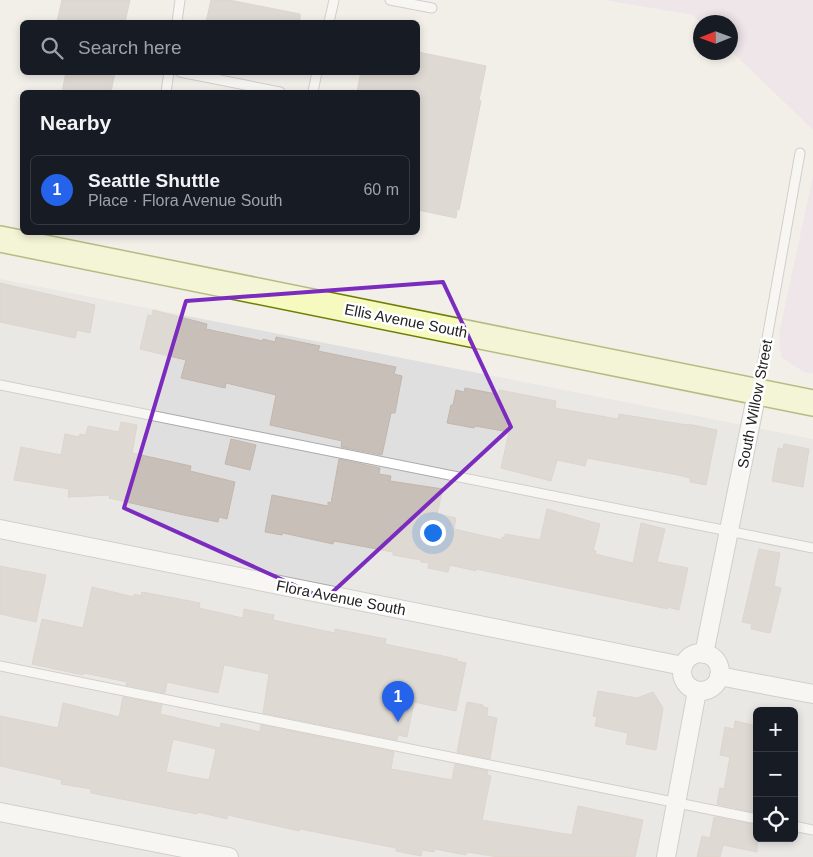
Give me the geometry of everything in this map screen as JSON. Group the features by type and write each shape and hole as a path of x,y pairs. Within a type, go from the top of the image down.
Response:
{"street":[{"name":"Ellis Avenue South","path":"0,239 813,403"},
{"name":"South Willow Street","path":"704,654 758,392"},
{"name":"Flora Avenue South","path":"0,530 683,666"},
{"path":"694,654 704,654 711,656 718,664 719,676 713,688 697,691 686,685 683,679 683,666 689,657 694,654"},
{"path":"719,676 813,694"},
{"path":"666,857 697,691"},
{"path":"0,812 229,857"}],"lane":[{"path":"177,20 180,0"},
{"path":"329,20 334,0"},
{"path":"390,0 432,8"},
{"path":"166,90 169,75"},
{"path":"195,75 270,90"},
{"path":"313,90 316,75"},
{"name":"South Willow Street","path":"758,392 800,153"},
{"path":"0,385 813,548"},
{"path":"0,666 753,818"},
{"path":"798,827 813,830"}],"highlighted area":[{"path":"443,282 511,427 325,599 124,508 186,301"}],"shaded area":[{"path":"604,0 813,0 813,130 738,58 738,15 693,15"},
{"path":"813,176 813,374 804,372 781,357 779,333"},
{"path":"0,279 813,439 813,857 0,857"}],"building":[{"path":"62,0 130,0 125,20 57,20"},
{"path":"211,0 229,0 300,14 300,20 206,20"},
{"path":"420,52 486,66 479,100 481,101 456,218 420,210 420,90 357,90 360,75 420,75"},
{"path":"65,75 114,75 111,90 62,90"},
{"path":"0,283 95,305 90,333 77,330 75,338 0,322"},
{"path":"153,310 207,324 206,329 263,341 263,339 275,342 276,337 320,346 318,351 396,367 394,374 402,376 395,413 391,413 382,455 341,447 342,441 270,425 276,395 226,383 225,388 181,378 186,360 140,349 148,315 152,316"},
{"path":"465,388 491,393 499,393 499,390 556,401 555,408 618,419 619,414 717,430 706,485 690,482 690,478 678,475 587,458 585,466 557,460 551,481 501,468 509,432 447,423 456,390 464,392"},
{"path":"121,422 137,425 132,453 191,466 190,471 235,482 227,519 219,517 218,522 179,514 109,498 110,495 68,497 69,489 14,480 21,447 61,455 65,434 79,437 80,434 86,435 88,426 119,432"},
{"path":"231,439 256,445 250,470 225,464"},
{"path":"784,444 809,449 803,487 772,481 778,448 783,449"},
{"path":"339,459 380,468 379,474 391,476 390,481 443,489 437,514 456,518 454,529 502,540 502,537 505,538 505,534 540,540 547,509 600,524 593,551 596,551 595,554 633,563 641,523 665,529 657,562 688,568 679,610 476,569 476,571 450,565 448,572 428,568 429,563 393,555 393,552 334,541 333,544 283,533 282,535 265,532 272,495 328,506 328,502 331,503"},
{"path":"759,549 780,553 774,586 781,588 770,633 751,629 752,624 742,622"},
{"path":"0,566 46,575 36,622 0,614"},
{"path":"92,587 134,597 134,594 141,596 142,592 200,603 199,608 243,618 244,609 274,615 273,620 335,633 335,629 386,639 385,644 457,659 457,661 466,663 456,711 414,702 407,737 398,735 397,740 263,713 269,674 224,665 218,693 167,682 165,693 126,685 127,682 118,680 32,664 42,619 83,628"},
{"path":"598,691 637,698 653,692 663,708 656,750 626,744 628,733 595,726 597,717 593,716"},
{"path":"123,697 162,705 160,714 220,728 221,723 260,732 261,725 394,752 391,769 452,780 455,764 488,771 487,775 491,776 482,820 572,835 578,806 643,820 635,857 498,857 467,852 466,855 435,849 434,852 422,850 421,856 396,851 396,848 300,829 299,831 228,815 227,819 91,793 91,789 61,784 62,780 0,766 0,716 58,728 63,703 119,717","holes":["173,739 216,749 209,780 166,772"]},
{"path":"467,702 483,705 483,707 488,708 487,716 497,718 490,759 457,752"},
{"path":"735,721 753,725 753,812 717,804 720,788 724,789 730,757 720,755 725,727 734,729"},
{"path":"714,817 753,824 753,842 757,842 757,852 723,845 720,857 697,857 702,836 710,838"}],"place":[{"name":"Seattle Shuttle","path":"398,722"}]}
